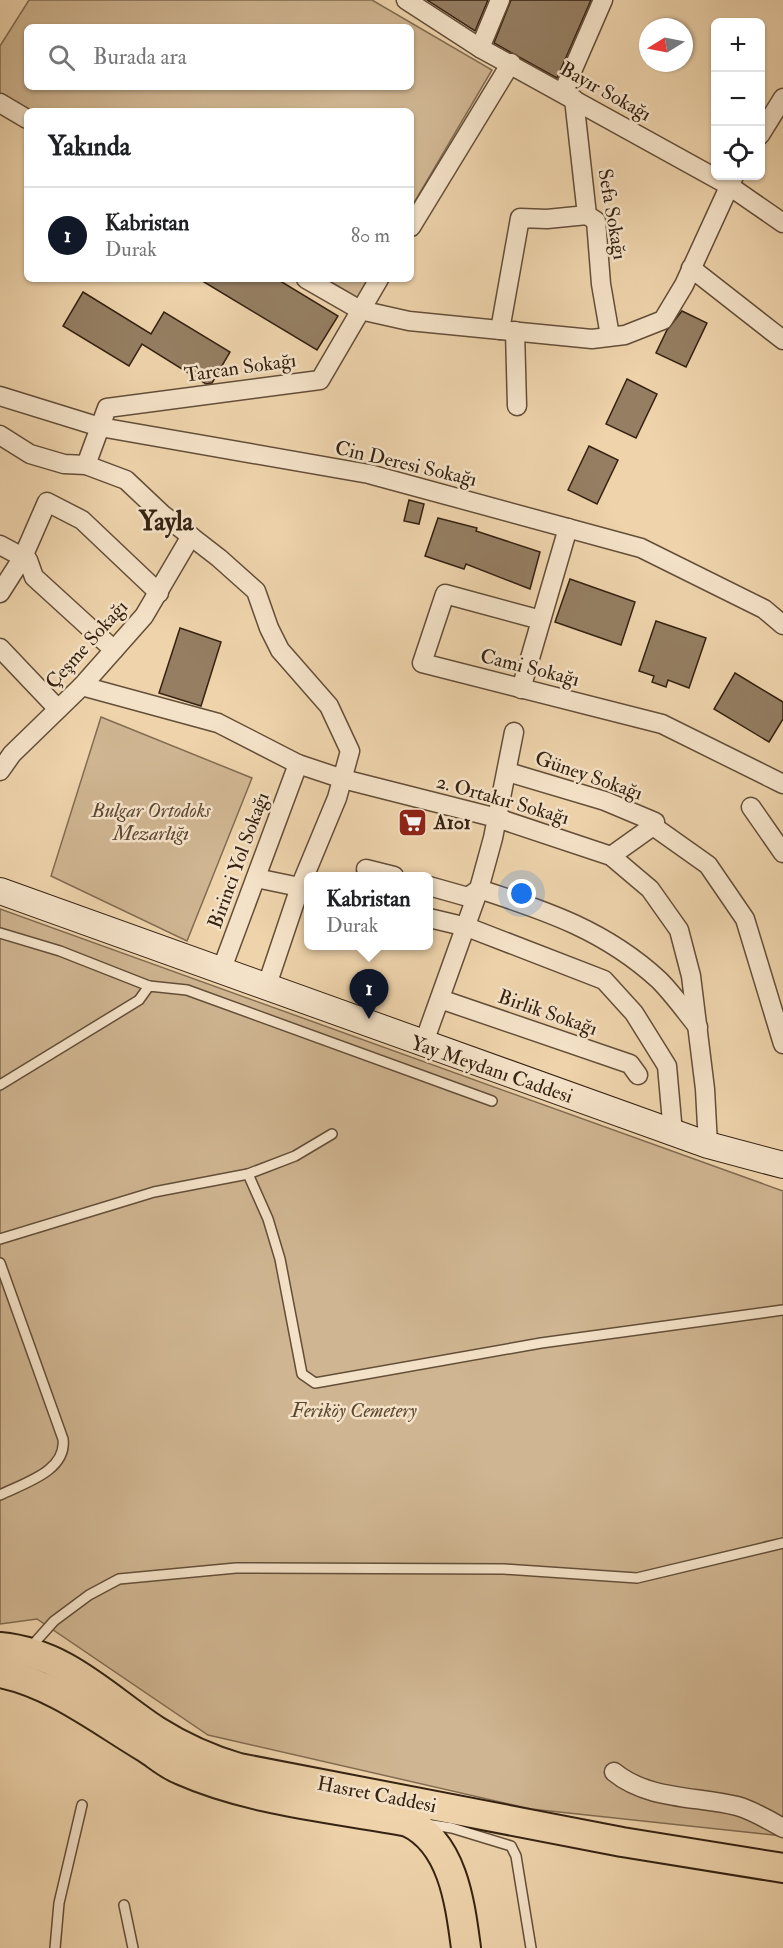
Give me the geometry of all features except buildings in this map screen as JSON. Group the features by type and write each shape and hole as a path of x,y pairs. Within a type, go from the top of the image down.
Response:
{"main road":[{"name":"Hasret Caddesi","path":"12,1662 46,1687 177,1769 202,1779 254,1793 408,1822 428,1834 447,1863 466,1948"},
{"name":"Hasret Caddesi","path":"12,1662 64,1665 155,1730 211,1760 238,1768 622,1842 783,1868"}],"street":[{"name":"Bayır Sokağı","path":"406,0 480,48 711,170"},
{"path":"480,48 500,0"},
{"path":"568,96 603,0"},
{"path":"414,222 511,63"},
{"name":"Sefa Sokağı","path":"568,96 587,215 596,221 610,336"},
{"path":"0,103 24,117"},
{"path":"765,128 782,103"},
{"name":"Bayır Sokağı","path":"731,180 783,223"},
{"path":"311,282 360,310 409,321 592,339 625,334 663,320 691,268 731,180"},
{"path":"517,406 507,331 520,218 547,219 587,215"},
{"path":"691,268 783,340"},
{"name":"Tarcan Sokağı","path":"100,427 107,408 320,380 377,282"},
{"name":"Cin Deresi Sokağı","path":"0,396 100,427 369,474 641,548 764,609 783,625"},
{"path":"86,465 100,427"},
{"path":"0,435 30,454 64,465 86,465 126,480 162,514 256,591 268,628 280,650 329,706 350,751 343,779 310,872"},
{"path":"0,593 23,557 47,502 82,520 159,593"},
{"path":"521,689 568,528"},
{"name":"Çeşme Sokağı","path":"0,771 12,754 82,686 144,616 191,536"},
{"path":"0,545 28,560 33,577 114,650"},
{"name":"Cami Sokağı","path":"541,620 445,594 422,663 662,724 783,784"},
{"path":"0,648 58,709"},
{"name":"2. Ortakır Sokağı","path":"82,686 218,723 298,764 343,779 496,818 611,856 650,889 679,930 691,976 698,1026 708,1145"},
{"path":"423,1045 479,889 508,771 514,732"},
{"name":"Birinci Yol Sokağı","path":"221,971 298,764"},
{"name":"Güney Sokağı","path":"508,771 605,801 655,822"},
{"path":"752,807 780,841"},
{"name":"Güney Sokağı","path":"611,856 653,826 708,865 745,919 778,1015 783,1044"},
{"path":"366,868 380,872"},
{"path":"256,878 304,888 266,988"},
{"path":"433,887 468,897 479,889"},
{"path":"479,889 546,911 616,944 661,981 698,1026"},
{"name":"Yay Meydanı Caddesi","path":"0,891 423,1045 708,1145 783,1165"},
{"path":"433,919 467,927 604,980 634,1013 667,1066 673,1132"},
{"name":"Birlik Sokağı","path":"440,999 630,1064 638,1075"},
{"path":"614,1772 627,1783 652,1791 783,1813"},
{"path":"739,1807 783,1828"}],"lane":[{"path":"0,933 60,951 149,986 187,990 492,1101"},
{"path":"0,1085 139,1000 149,986"},
{"path":"0,1239 154,1192 248,1174 295,1156 332,1134"},
{"path":"248,1174 268,1219 280,1259 302,1374 315,1383 541,1343 783,1310"},
{"path":"0,1263 51,1405 64,1451 58,1462 41,1475 0,1495"},
{"path":"12,1662 54,1621 89,1594 119,1579 236,1568 504,1569 637,1578 783,1544"},
{"path":"55,1948 59,1903 82,1805"},
{"path":"408,1822 452,1828 511,1846 516,1856 531,1948"},
{"path":"124,1905 133,1948"}],"green space":[{"path":"29,0 372,0 413,24 24,24 24,90 414,90 414,24 492,70 414,203 414,108 27,108 0,93 0,46"},
{"path":"331,282 367,282 358,298"},
{"name":"Bulgar Ortodoks Mezarlığı","path":"101,717 252,778 187,941 51,876"},
{"name":"Feriköy Cemetery","path":"0,909 783,1191 783,1836 531,1809 208,1735 37,1619 0,1624"}],"place":[{"name":"A101","path":"413,822"},
{"name":"Kabristan","path":"369,1019"}],"district":[{"name":"Yayla","path":"166,521"}]}
